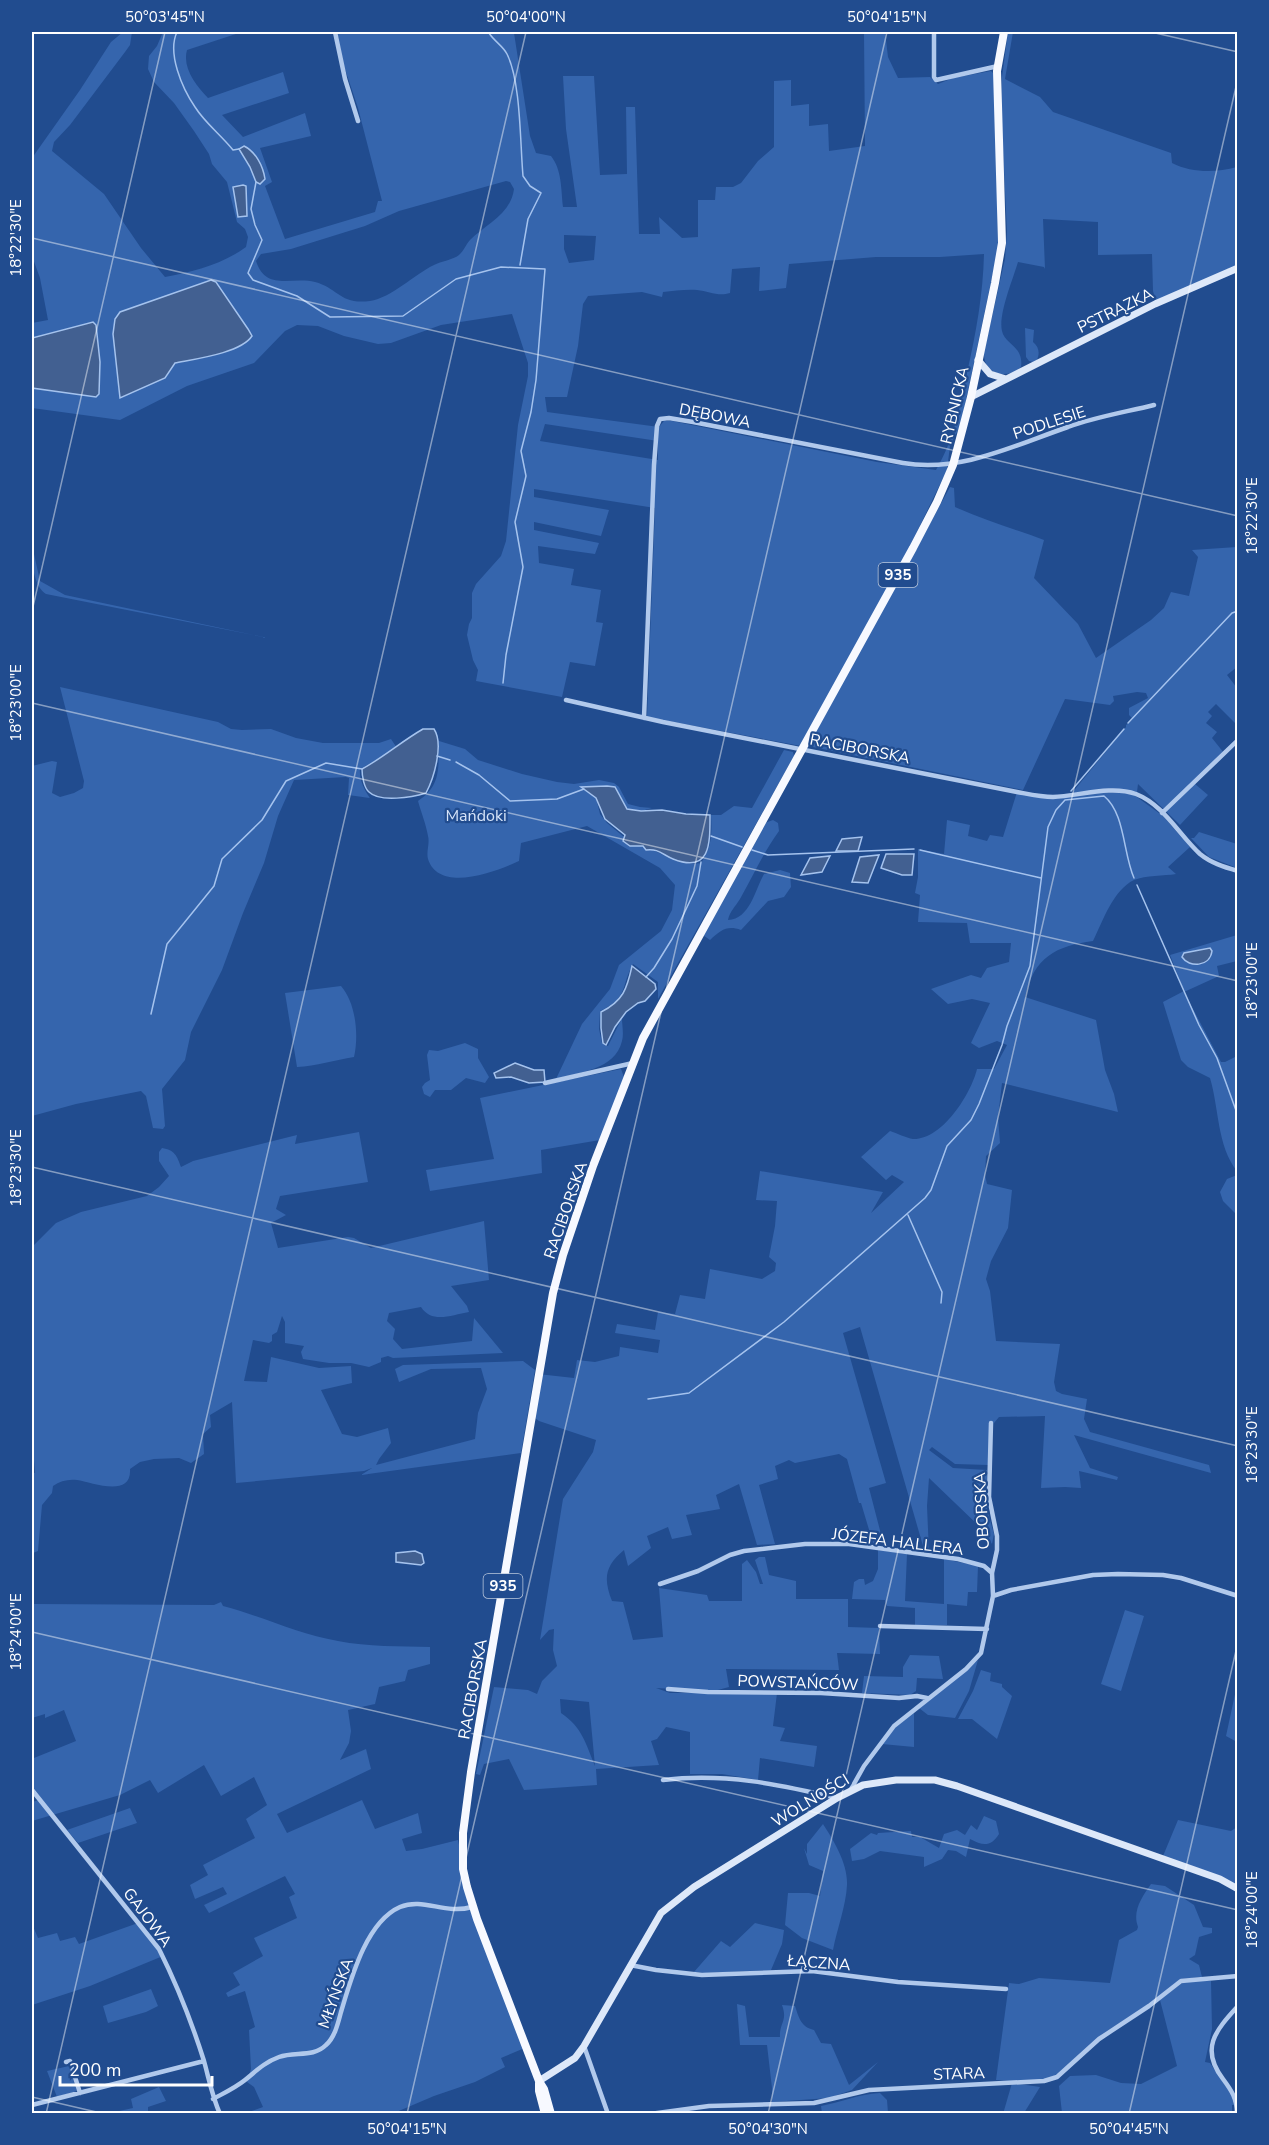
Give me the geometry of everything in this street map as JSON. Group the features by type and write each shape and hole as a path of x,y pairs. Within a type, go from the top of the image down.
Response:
{"main road":[{"name":"RYBNICKA","path":"801,748 913,548 953,465 971,397 1002,243 998,66 1004,32"},
{"name":"RACIBORSKA","path":"551,2114 544,2089 472,1907 463,1869 465,1816 553,1293 563,1255 593,1166 643,1038 801,748"},
{"name":"RACIBORSKA","path":"539,2081 544,2111"}],"street":[{"path":"335,32 345,79 358,121"},
{"path":"934,32 934,77 936,80 998,66"},
{"name":"PSTRĄZKA","path":"971,397 1155,304 1238,268"},
{"path":"978,360 990,374 1006,379"},
{"name":"PODLESIE","path":"953,465 1039,438 1069,426 1154,405"},
{"name":"DĘBOWA","path":"644,717 654,465 657,426 660,419 669,418 693,422 919,466 953,465"},
{"path":"566,700 801,748"},
{"path":"1162,813 1238,740"},
{"name":"RACIBORSKA","path":"801,748 922,774 1051,797 1117,791 1130,792 1139,795 1162,813 1199,853 1210,861 1238,871"},
{"path":"545,1083 633,1063"},
{"name":"OBORSKA","path":"991,1423 989,1497 997,1536 997,1550 992,1573 993,1596"},
{"name":"JÓZEFA HALLERA","path":"660,1584 744,1551 805,1544 849,1544 958,1559 984,1566 992,1573"},
{"path":"850,1791 894,1725 966,1669 981,1653 993,1596 1011,1590 1093,1575 1118,1574 1163,1575 1181,1578 1238,1596"},
{"path":"880,1626 987,1629"},
{"name":"POWSTAŃCÓW","path":"668,1689 927,1698"},
{"path":"917,1696 920,1703"},
{"path":"663,1780 716,1776 798,1789 837,1798"},
{"name":"WOLNOŚCI","path":"539,2081 575,2058 584,2046 661,1913 694,1887 837,1798 879,1781 935,1780 1198,1871 1227,1882 1238,1889"},
{"name":"GAJOWA","path":"32,1790 159,1949 173,1978 204,2061 213,2099 220,2114"},
{"name":"MŁYŃSKA","path":"213,2099 234,2087 268,2061 282,2055 316,2052 325,2047 336,2031 360,1958 372,1934 389,1914 410,1904 429,1905 447,1910 472,1907"},
{"name":"ŁĄCZNA","path":"630,1965 702,1975 812,1971 898,1982 1006,1989"},
{"name":"STARA","path":"650,2114 709,2106 814,2103 869,2090 1041,2082 1057,2077 1099,2039 1149,2006 1181,1981 1238,1976"},
{"path":"1237,2114 1234,2095 1213,2063 1211,2055 1219,2028 1238,2006"},
{"path":"584,2046 608,2114"},
{"path":"66,2062 70,2061 80,2093"},
{"path":"32,2105 204,2061"}],"green space":[{"path":"123,32 132,32 130,45 70,125 54,142 52,151 104,194 141,248 165,277 218,263 246,247 248,237 245,229 237,222 227,182 212,164 209,154 174,103 154,82 148,69 149,56 157,46 163,32 242,32 187,50 188,70 208,98 283,72 289,93 222,115 243,137 305,113 311,136 260,148 272,182 265,186 285,239 375,212 378,201 382,201 358,108 344,66 337,32 514,33 530,136 536,153 551,156 555,161 563,207 577,207 566,129 563,76 594,76 600,175 627,174 626,107 635,107 639,234 660,234 659,217 682,238 698,237 698,200 715,200 716,187 733,187 741,183 758,161 774,147 774,81 791,80 791,106 809,104 809,126 828,124 829,151 865,146 864,32 885,32 888,57 898,78 930,77 938,84 953,78 991,71 995,75 998,249 961,424 950,446 947,470 910,546 801,746 647,717 655,508 534,489 534,497 609,510 601,536 534,522 534,530 599,543 595,554 538,546 539,563 574,569 571,585 601,590 596,622 603,623 595,666 570,662 562,697 476,681 478,670 467,635 472,618 472,593 476,584 501,556 506,541 518,425 528,376 528,363 512,314 441,325 391,343 378,344 344,336 318,326 297,325 285,331 254,363 187,386 120,420 32,408 32,323 48,320 40,278 32,256 32,158 111,42","holes":["506,181 510,182 514,189 512,198 503,212 470,240 459,255 434,265 378,299 352,301 315,282 273,280 260,271 256,261 261,254 291,249 365,226 399,211","564,235 596,236 594,260 569,263 564,249","984,254 978,314 962,398 952,435 936,470 877,462 672,421 664,421 659,427 547,412 545,397 567,397 578,346 583,304 588,296 642,292 662,297 663,292 689,290 726,294 730,293 732,269 760,267 759,291 786,288 789,264 876,257","238,314 248,329 236,348 175,363 165,378 120,398 113,334","545,424 658,441 658,460 540,441"]},
{"path":"1008,32 1013,32 1005,79 1040,97 1053,112 1171,153 1172,163 1188,169 1212,171 1237,167 1237,272 1157,306 1153,291 1152,254 1098,255 1098,222 1043,219 1045,269 1018,262 1004,307 1002,331 1020,354 1021,367 1003,374 987,366 984,352 1005,259 1007,232 1001,107"},
{"path":"1025,328 1034,330 1033,342 1039,353 1037,360 1033,362 1026,357"},
{"path":"950,487 954,488 955,507 1044,540 1034,578 1078,624 1096,658 1151,620 1164,608 1171,592 1189,596 1198,557 1192,550 1237,547 1237,667 1227,675 1237,688 1237,725 1216,704 1208,712 1212,716 1206,723 1217,732 1212,738 1224,753 1195,784 1208,795 1180,825 1138,784 1137,792 1121,789 1072,793 1133,719 1129,715 1129,708 1148,698 1146,693 1137,692 1113,696 1114,701 1110,705 1065,699 1023,790 808,746"},
{"path":"32,545 40,581 65,595 268,638 46,594 36,579"},
{"path":"60,687 218,722 231,729 271,729 296,738 323,743 379,743 391,739 397,748 360,769 362,784 370,798 348,795 349,778 346,777 294,780 278,816 264,863 222,970 191,1032 185,1060 162,1089 165,1126 163,1129 153,1128 146,1096 141,1091 76,1104 32,1116 32,766 57,762 52,793 60,797 83,788 84,781"},
{"name":"Mańdoki","path":"439,741 465,749 478,760 522,774 574,784 599,780 614,783 619,787 628,804 652,808 641,811 627,809 615,787 582,787 596,798 600,814 624,837 622,841 632,846 653,850 678,862 692,864 701,863 707,852 711,834 711,815 721,815 734,806 752,808 784,750 793,752 794,756 658,999 658,982 633,964 620,996 600,1011 599,1029 602,1043 606,1046 622,1018 622,1041 618,1051 604,1064 585,1072 556,1079 582,1024 610,989 619,965 661,931 672,910 675,885 660,868 587,826 521,843 519,861 484,874 456,878 434,870 428,859 426,827 418,801 426,795 435,782"},
{"path":"1017,792 1051,797 1130,792 1163,816 1190,847 1168,867 1176,874 1139,878 1120,891 1109,907 1093,941 1058,950 1048,956 1034,972 1025,997 1096,1020 1105,1070 1118,1112 1002,1083 998,1117 1000,1143 986,1156 985,1175 987,1184 1012,1190 1008,1228 991,1261 986,1279 990,1291 996,1341 1060,1344 1054,1382 1056,1391 1087,1399 1084,1419 1090,1432 1209,1465 1211,1473 1074,1435 1090,1468 1118,1477 1117,1480 1079,1471 1081,1488 1041,1488 1045,1416 999,1417 994,1423 990,1423 988,1465 955,1464 932,1447 929,1450 953,1468 987,1470 987,1509 994,1534 992,1544 980,1527 929,1478 927,1506 929,1553 925,1553 860,1327 843,1333 886,1483 869,1488 883,1542 873,1543 847,1459 839,1454 795,1463 789,1460 775,1466 778,1479 759,1485 775,1544 757,1545 739,1484 716,1495 720,1509 686,1515 692,1535 672,1539 668,1527 647,1536 651,1548 628,1566 624,1550 609,1567 607,1579 612,1601 623,1602 633,1640 663,1637 659,1588 707,1595 709,1601 742,1601 742,1564 747,1560 756,1572 760,1584 763,1584 755,1560 759,1557 765,1557 769,1575 796,1581 796,1599 848,1599 848,1627 879,1628 880,1654 837,1653 839,1670 726,1669 729,1687 714,1691 656,1688 670,1693 777,1693 773,1726 785,1728 780,1741 817,1746 814,1767 760,1758 758,1780 722,1774 690,1774 690,1732 666,1727 657,1739 651,1741 659,1765 596,1769 597,1785 524,1790 509,1759 484,1764 480,1775 476,1774 494,1687 528,1690 537,1694 542,1681 557,1666 553,1650 554,1629 549,1630 540,1640 563,1499 593,1452 596,1440 539,1421 531,1415 538,1374 574,1378 577,1360 595,1362 619,1356 620,1347 658,1353 660,1340 615,1333 617,1324 655,1330 658,1312 675,1314 680,1295 705,1299 710,1269 762,1279 775,1271 776,1263 769,1257 777,1201 756,1200 760,1171 883,1192 871,1213 904,1182 892,1175 886,1180 861,1157 890,1131 913,1139 934,1132 954,1114 969,1091 977,1069 994,1069 1007,1045 997,1041 979,1048 971,1043 990,1003 972,999 948,1004 931,989 971,975 981,978 987,968 1009,962 1011,943 970,943 967,923 918,922 920,895 915,893 918,877 918,849 944,854 947,820 970,825 968,836 987,841 990,835 1003,837","holes":["560,1699 589,1702 595,1766 579,1730 561,1713"]},
{"path":"773,820 778,823 779,831 728,920 742,915 747,909 764,874 780,870 790,873 791,887 784,897 768,901 741,930 724,929 710,940 700,933 759,825"},
{"path":"1199,832 1237,844 1237,868 1209,857 1191,838"},
{"path":"1237,935 1237,961 1217,966 1219,976 1184,992 1221,1062 1237,1056 1237,1171 1230,1161 1222,1138 1210,1078 1188,1067 1181,1060 1163,1002 1184,991 1170,955"},
{"path":"341,986 350,1001 355,1020 354,1057 297,1067 285,993"},
{"path":"465,1043 478,1049 478,1058 489,1077 485,1083 466,1078 451,1090 435,1090 430,1097 424,1094 422,1087 430,1080 427,1055 429,1050 438,1051"},
{"path":"621,1069 624,1077 600,1140 541,1150 542,1173 430,1191 426,1170 494,1159 480,1098"},
{"path":"359,1132 368,1182 280,1196 276,1209 286,1215 271,1223 278,1248 348,1237 371,1248 484,1221 489,1280 451,1286 469,1312 436,1317 425,1312 421,1307 389,1313 387,1321 395,1329 393,1339 402,1349 472,1341 474,1318 503,1353 393,1358 388,1356 369,1367 351,1363 329,1363 303,1359 301,1352 304,1346 285,1343 285,1322 282,1316 277,1332 272,1335 272,1341 269,1343 253,1340 244,1381 267,1382 271,1357 319,1368 351,1366 352,1383 321,1390 342,1434 357,1437 388,1428 391,1443 376,1465 475,1439 478,1413 487,1389 481,1368 431,1369 399,1382 395,1369 403,1365 523,1361 535,1370 521,1453 361,1475 372,1468 364,1471 236,1483 232,1402 210,1415 211,1427 203,1434 204,1454 191,1463 179,1458 140,1462 130,1469 129,1478 125,1484 118,1486 110,1487 67,1480 53,1486 52,1493 42,1505 38,1551 33,1553 32,1472 35,1473 32,1436 32,1247 56,1223 81,1212 147,1196 159,1187 169,1176 159,1161 159,1152 162,1148 175,1154 181,1167 193,1161 297,1135 295,1144"},
{"path":"1238,1175 1237,1215 1223,1201 1220,1192 1227,1179"},
{"path":"878,1550 907,1554 905,1601 944,1604 944,1559 978,1566 977,1592 968,1592 967,1606 947,1604 947,1625 915,1625 915,1608 887,1606 885,1600 852,1599 854,1582 864,1579 865,1585 873,1581 878,1569"},
{"path":"221,1602 223,1606 323,1638 384,1646 430,1647 430,1664 408,1670 405,1681 379,1687 375,1704 348,1710 351,1731 349,1743 340,1760 366,1749 371,1769 277,1814 287,1833 362,1800 375,1829 418,1813 422,1833 402,1839 406,1851 458,1840 472,1907 527,2047 501,2058 505,2067 475,2082 394,2113 246,2113 263,2107 254,2087 247,2082 251,2069 249,2030 255,2027 245,1991 228,1997 226,1993 240,1985 233,1973 263,1956 254,1938 297,1918 289,1897 295,1894 285,1876 209,1913 204,1905 227,1894 223,1887 195,1899 190,1885 208,1875 203,1865 255,1838 246,1819 267,1805 254,1777 221,1796 204,1765 158,1793 150,1780 120,1795 32,1821 32,1802 39,1800 32,1790 34,1758 76,1741 64,1710 45,1718 45,1714 32,1718 32,1604 214,1605"},
{"path":"1125,1610 1144,1616 1121,1691 1101,1684"},
{"path":"910,1655 939,1656 943,1679 917,1678 916,1691 910,1695 862,1693 864,1676 903,1677 903,1667"},
{"path":"978,1660 969,1691 955,1718 928,1715 919,1708"},
{"path":"981,1670 991,1673 990,1681 1002,1684 1002,1687 1012,1696 997,1739 972,1719 958,1719"},
{"path":"1237,1685 1237,1742 1226,1736"},
{"path":"914,1713 914,1747 882,1744 896,1727"},
{"path":"130,1808 137,1823 78,1843 67,1830"},
{"path":"984,1816 996,1821 999,1834 993,1841 986,1844 970,1839 966,1857 956,1851 948,1850 942,1859 924,1867 924,1857 880,1851 864,1859 852,1861 850,1849 871,1833 877,1835 878,1833 911,1831 912,1837 920,1837 939,1848 944,1834 957,1830 965,1835 971,1825 977,1830"},
{"path":"1178,1820 1231,1831 1237,1827 1237,1886 1163,1856"},
{"path":"823,1824 840,1853 847,1877 845,1901 833,1950 802,1938 785,1925 788,1893 809,1893 820,1896 823,1871 809,1865 804,1848 807,1854 807,1844"},
{"path":"1151,1884 1165,1886 1194,1905 1203,1927 1212,1928 1212,1933 1199,1937 1195,1955 1189,1959 1199,1965 1202,1977 1181,1979 1147,2005 1101,2035 1056,2075 1039,2082 996,2080 1009,1983 1019,1984 1039,1978 1110,1983 1119,1940 1137,1930 1137,1910"},
{"path":"138,1923 163,1956 90,1986 32,2005 32,1924 38,1938 57,1933 60,1941 75,1937 79,1944"},
{"path":"755,1923 784,1930 782,1944 771,1970 694,1972 721,1941 730,1947"},
{"path":"1211,1981 1212,2029 1205,2062 1210,2063 1231,2093 1234,2105 1232,2105 1232,2113 1062,2113 1059,2086 1070,2076 1096,2075 1121,2083 1141,2084 1177,2066 1160,2000 1182,1983"},
{"path":"151,1989 158,2006 146,2012 108,2023 103,2006"},
{"path":"737,2004 745,2006 749,2037 780,2037 784,2018 782,2005 795,2006 801,2021 806,2027 814,2030 821,2043 831,2044 849,2085 878,2062 852,2090 829,2098 772,2102 767,2045 740,2045"},
{"path":"69,2066 77,2091 57,2097 47,2071"},
{"path":"1012,2083 1040,2087 1024,2113 1003,2114"},
{"path":"159,2087 166,2101 148,2107 148,2113 110,2113 133,2108 131,2099"},
{"path":"880,2093 887,2100 888,2113 822,2113 821,2106"}],"shaded area":[{"path":"244,146 261,164 265,179 260,184 256,182 239,149"},
{"path":"246,186 247,216 238,217 233,187"},
{"path":"211,280 216,282 252,336 238,347 228,351 175,363 165,378 120,398 113,334 115,319 120,312"},
{"path":"93,322 96,325 100,362 99,394 96,397 32,388 32,338"},
{"path":"423,729 434,729 438,743 435,770 426,793 388,798 369,792 362,769"},
{"path":"581,787 615,787 627,809 710,815 710,836 706,853 695,862 686,863 657,851 646,850 643,846 630,846 623,841 625,835 605,819 596,798"},
{"path":"862,837 858,851 836,851 842,839"},
{"path":"886,854 914,854 912,875 902,875 881,868"},
{"path":"879,855 868,883 852,882 860,857"},
{"path":"830,856 822,872 801,875 810,858"},
{"path":"1210,948 1212,951 1210,956 1203,963 1189,963 1182,957 1184,953"},
{"path":"632,966 655,984 656,989 645,1001 626,1012 606,1045 603,1043 601,1012 619,999"},
{"path":"515,1063 534,1070 544,1070 545,1082 529,1083 511,1077 496,1078 494,1073"},
{"path":"415,1551 422,1554 424,1563 421,1565 396,1562 396,1553"}],"waterway":[{"path":"177,32 174,40 175,60 185,90 208,124 233,150 239,149"},
{"path":"489,33 505,51 512,66 519,113 523,176 530,186 541,193 528,219 520,265"},
{"path":"256,182 251,209 262,240 248,273 253,280 297,296 330,317 403,316 456,279 501,267 545,269 536,380 521,451 526,476 515,522 523,567 506,655 503,683"},
{"path":"1128,723 1232,613 1238,611"},
{"path":"1071,791 1124,729"},
{"path":"437,756 450,760"},
{"path":"456,762 479,775 510,801 557,799 584,789"},
{"path":"151,1014 167,944 214,886 222,859 262,820 286,781 326,763 362,769"},
{"path":"648,1399 689,1393 784,1322 925,1198 931,1190 947,1146 971,1120 979,1104 1030,966 1048,827 1056,810 1065,800 1104,796 1111,803 1120,823 1134,878"},
{"path":"711,836 742,847"},
{"path":"752,850 768,855 914,849"},
{"path":"920,850 1041,878"},
{"path":"646,977 672,939 697,886 701,862"},
{"path":"1137,885 1199,1025 1217,1058 1238,1116"},
{"path":"908,1215 942,1292 941,1303"}]}
